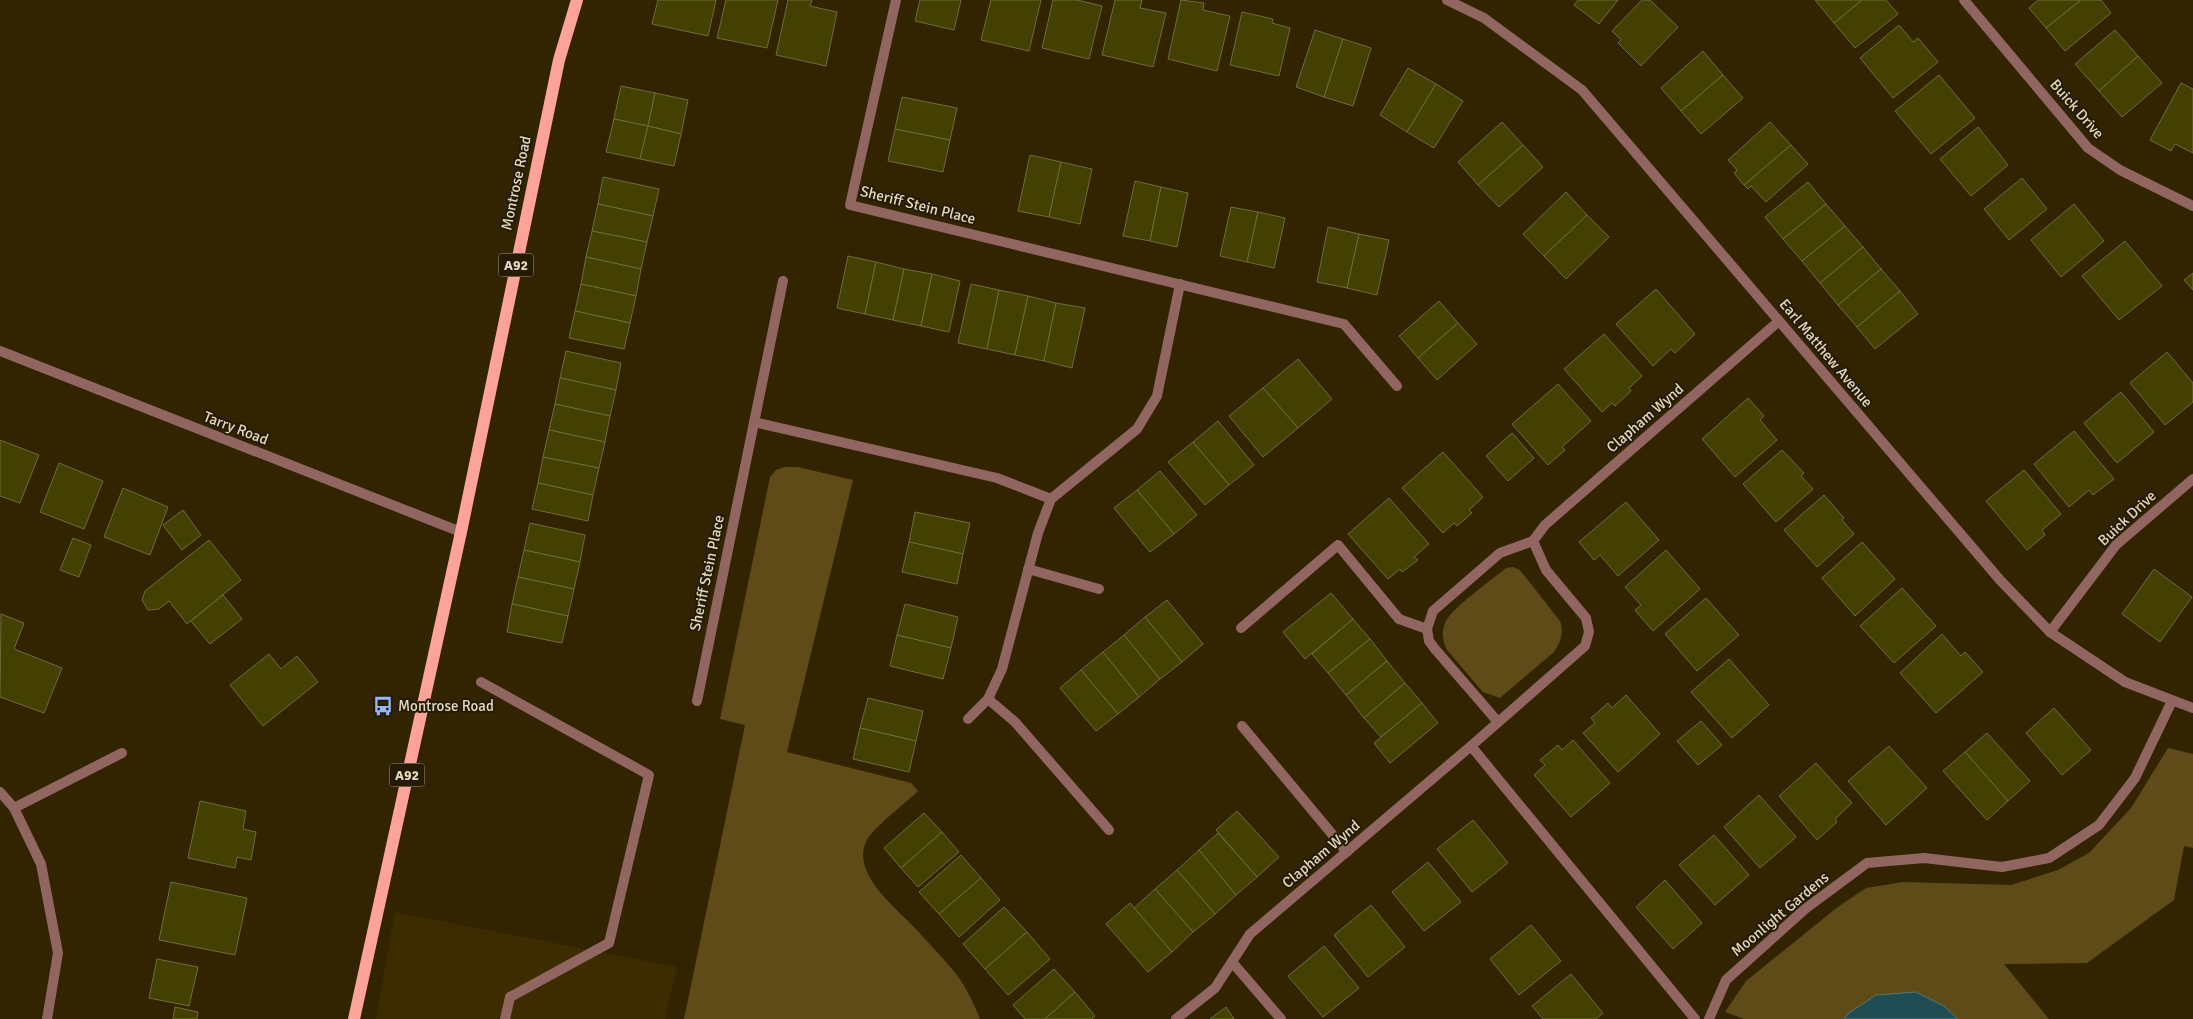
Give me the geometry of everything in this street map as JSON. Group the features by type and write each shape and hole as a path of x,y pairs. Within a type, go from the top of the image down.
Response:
{"main road":[{"name":"Montrose Road","path":"354,1019 461,532 559,60 577,0"}],"street":[{"name":"Sheriff Stein Place","path":"896,0 850,205 1344,324 1397,386"},
{"name":"Earl Matthew Avenue","path":"1447,0 1484,18 1582,90 2000,580 2050,632 2125,682 2193,708"},
{"name":"Buick Drive","path":"1964,0 2088,148 2120,170 2193,206"},
{"name":"Sheriff Stein Place","path":"697,701 783,281"},
{"path":"968,719 988,700 1002,669 1038,533 1051,499 1137,429 1157,396 1180,284"},
{"name":"Clapham Wynd","path":"1176,1019 1215,988 1250,934 1577,655 1585,646 1589,632 1586,618 1546,570 1533,541 1545,525 1779,321"},
{"name":"Tarry Road","path":"0,351 461,532"},
{"path":"754,422 997,478 1051,499"},
{"name":"Buick Drive","path":"2050,632 2116,545 2193,479"},
{"path":"1498,722 1435,649 1429,641 1427,629 1433,610 1500,553 1533,541"},
{"path":"1241,628 1338,545 1399,619 1427,629"},
{"path":"1028,569 1099,589"},
{"path":"481,682 649,775 609,943 510,997 504,1019"},
{"path":"988,700 1015,722 1109,830"},
{"name":"Moonlight Gardens","path":"1709,1019 1726,980 1805,908 1867,864 1924,858 2002,867 2049,858 2099,825 2135,778 2172,701"},
{"path":"1242,726 1347,852"},
{"path":"1471,746 1696,1019"},
{"path":"14,808 122,753"},
{"path":"0,792 14,808 41,864 58,953 47,1019"},
{"path":"1232,962 1281,1019"}],"shaded area":[{"path":"785,467 798,467 853,480 787,752 911,783 918,791 869,836 863,853 864,865 876,887 885,898 923,936 957,975 980,1019 684,1019 745,725 720,719 770,477 776,470"},
{"path":"1513,567 1520,570 1560,621 1562,633 1554,652 1500,698 1483,692 1447,650 1443,630 1449,617 1463,602 1506,568"},
{"path":"2168,748 2193,754 2193,848 2184,846 2174,900 2087,963 2004,964 2049,1019 1744,1019 1725,1012 1746,981 1839,906 1866,888 1903,882 2011,885 2058,870 2089,853 2131,808"},
{"path":"395,912 677,967 665,1019 376,1019"}],"water":[{"path":"1916,992 1944,1006 1958,1019 1844,1019 1849,1013 1876,995"}],"building":[{"path":"658,0 716,0 708,36 652,24"},
{"path":"726,0 778,0 767,48 717,38"},
{"path":"788,0 812,0 810,6 837,12 826,66 776,55"},
{"path":"920,0 961,0 954,30 915,21"},
{"path":"991,0 1041,0 1029,51 981,40"},
{"path":"1053,0 1077,0 1102,6 1089,59 1042,48"},
{"path":"1115,0 1142,0 1140,8 1166,13 1153,67 1102,55"},
{"path":"1181,0 1204,3 1203,10 1230,16 1217,71 1168,59"},
{"path":"1578,0 1618,0 1599,24 1574,5"},
{"path":"1642,0 1650,0 1678,27 1641,66 1618,43 1621,40 1612,31"},
{"path":"1815,0 1862,0 1834,23"},
{"path":"1862,0 1886,0 1898,14 1855,48 1834,23"},
{"path":"2038,0 2081,0 2046,28 2029,8"},
{"path":"2081,0 2101,0 2111,13 2065,51 2046,28"},
{"path":"1242,12 1273,19 1272,23 1290,28 1279,76 1230,65"},
{"path":"1899,25 1913,42 1918,38 1938,62 1893,98 1860,58"},
{"path":"1315,30 1343,39 1324,97 1296,87"},
{"path":"2115,30 2138,56 2099,91 2075,64"},
{"path":"1343,39 1371,48 1353,106 1324,97"},
{"path":"1703,51 1723,75 1681,111 1661,88"},
{"path":"2138,56 2162,83 2122,117 2099,91"},
{"path":"1408,68 1436,84 1407,132 1380,115"},
{"path":"1723,75 1743,98 1701,134 1681,111"},
{"path":"1939,75 1975,118 1931,154 1895,111"},
{"path":"2181,83 2193,89 2193,153 2175,144 2171,151 2150,140"},
{"path":"1436,84 1463,101 1434,148 1407,132"},
{"path":"621,86 655,93 648,126 614,119"},
{"path":"655,93 688,100 681,134 648,126"},
{"path":"902,97 957,108 950,140 895,129"},
{"path":"614,119 648,126 640,159 606,152"},
{"path":"1502,122 1523,145 1478,185 1458,162"},
{"path":"1770,122 1791,145 1744,185 1734,173 1737,170 1728,160"},
{"path":"648,126 681,134 674,166 640,159"},
{"path":"1978,127 2008,165 1971,196 1940,159"},
{"path":"895,129 950,140 943,172 888,161"},
{"path":"1523,145 1543,167 1499,207 1478,185"},
{"path":"1791,145 1808,164 1766,202 1751,186 1748,189 1744,185"},
{"path":"1030,155 1061,162 1049,217 1018,211"},
{"path":"1061,162 1092,169 1080,224 1049,217"},
{"path":"603,177 659,189 653,216 598,204"},
{"path":"2022,178 2047,209 2009,240 1984,209"},
{"path":"1135,181 1161,187 1150,241 1123,236"},
{"path":"1808,182 1826,204 1783,239 1765,217"},
{"path":"1161,187 1188,193 1177,247 1150,241"},
{"path":"1566,192 1587,215 1544,256 1523,234"},
{"path":"598,204 653,216 647,242 592,231"},
{"path":"1826,204 1845,226 1802,261 1783,239"},
{"path":"2074,204 2104,241 2061,277 2031,240"},
{"path":"1231,207 1258,212 1247,262 1220,256"},
{"path":"1258,212 1285,218 1274,268 1247,262"},
{"path":"1587,215 1609,237 1566,279 1544,256"},
{"path":"1845,226 1863,247 1820,283 1802,261"},
{"path":"1328,227 1359,234 1347,288 1317,282"},
{"path":"592,231 647,242 641,269 586,257"},
{"path":"1359,234 1389,240 1377,295 1347,288"},
{"path":"2125,241 2162,286 2119,320 2082,276"},
{"path":"1863,247 1881,269 1838,305 1820,283"},
{"path":"848,256 876,262 865,314 837,308"},
{"path":"586,257 641,269 636,296 581,284"},
{"path":"876,262 904,269 893,320 865,314"},
{"path":"904,269 932,274 921,326 893,320"},
{"path":"1881,269 1900,291 1857,327 1838,305"},
{"path":"2193,273 2193,290 2184,280"},
{"path":"932,274 960,281 949,332 921,326"},
{"path":"581,284 636,296 630,323 575,311"},
{"path":"971,284 999,290 987,349 958,343"},
{"path":"1656,289 1695,334 1675,353 1671,349 1653,366 1616,324"},
{"path":"999,290 1028,296 1015,355 987,349"},
{"path":"1900,291 1918,314 1875,349 1857,327"},
{"path":"1028,296 1056,303 1044,361 1015,355"},
{"path":"1439,301 1458,323 1418,358 1399,336"},
{"path":"1056,303 1085,308 1072,368 1044,361"},
{"path":"575,311 630,323 624,349 569,338"},
{"path":"1458,323 1477,344 1437,380 1418,358"},
{"path":"1604,334 1642,376 1629,388 1631,391 1615,406 1612,403 1602,412 1564,369"},
{"path":"566,351 621,363 616,390 560,378"},
{"path":"2167,352 2193,383 2193,402 2165,425 2130,383"},
{"path":"1298,359 1332,399 1298,428 1263,388"},
{"path":"560,378 616,390 610,416 555,404"},
{"path":"1558,384 1591,421 1562,447 1565,450 1548,465 1512,424"},
{"path":"1263,388 1298,428 1263,457 1229,416"},
{"path":"2121,392 2154,432 2117,463 2084,423"},
{"path":"1748,398 1764,416 1760,420 1777,440 1735,477 1702,439"},
{"path":"555,404 610,416 605,442 549,430"},
{"path":"1218,421 1254,465 1229,485 1193,442"},
{"path":"549,430 605,442 599,468 543,457"},
{"path":"2074,431 2114,479 2093,495 2089,490 2069,507 2034,464"},
{"path":"1512,433 1534,458 1508,481 1486,456"},
{"path":"0,440 39,455 20,503 0,496"},
{"path":"1193,442 1229,485 1205,505 1168,462"},
{"path":"1782,450 1804,473 1801,476 1813,489 1776,522 1743,484"},
{"path":"1443,452 1483,497 1469,510 1472,513 1457,526 1454,523 1443,533 1402,488"},
{"path":"543,457 599,468 593,495 538,483"},
{"path":"59,463 103,481 84,529 40,512"},
{"path":"2024,470 2061,514 2042,530 2045,535 2027,550 1986,501"},
{"path":"1160,471 1197,515 1174,534 1137,490"},
{"path":"538,483 593,495 588,521 532,509"},
{"path":"123,488 168,507 150,555 104,537"},
{"path":"1137,490 1174,534 1150,552 1114,508"},
{"path":"1824,495 1844,518 1842,520 1854,534 1817,567 1784,530"},
{"path":"1389,498 1429,544 1414,557 1418,560 1402,572 1400,569 1388,579 1348,534"},
{"path":"1626,502 1659,540 1618,576 1600,555 1594,560 1579,542"},
{"path":"183,510 201,535 182,550 163,525"},
{"path":"915,512 970,523 963,554 909,542"},
{"path":"530,523 585,535 580,562 524,550"},
{"path":"73,538 91,545 79,577 60,570"},
{"path":"209,540 241,580 187,624 169,601 159,609 148,610 142,600 145,591"},
{"path":"909,542 963,554 957,584 902,572"},
{"path":"1862,542 1895,579 1855,616 1822,578"},
{"path":"524,550 580,562 574,589 518,577"},
{"path":"1666,550 1700,589 1653,631 1635,610 1641,605 1625,587"},
{"path":"2154,569 2192,597 2160,642 2122,614"},
{"path":"518,577 574,589 568,616 512,604"},
{"path":"1902,588 1936,626 1894,663 1860,626"},
{"path":"1331,593 1353,619 1305,659 1283,632"},
{"path":"223,595 242,619 210,644 191,621"},
{"path":"1706,598 1739,635 1697,671 1665,634"},
{"path":"1167,600 1203,644 1182,662 1145,617"},
{"path":"512,604 568,616 562,643 507,632"},
{"path":"905,604 958,617 951,648 897,635"},
{"path":"1,614 24,623 14,649 62,668 44,713 0,697"},
{"path":"1145,617 1182,662 1160,679 1124,635"},
{"path":"1353,619 1370,639 1328,673 1312,654"},
{"path":"1942,634 1961,656 1965,652 1983,672 1936,713 1900,673"},
{"path":"897,635 951,648 943,679 890,666"},
{"path":"1124,635 1160,679 1139,697 1103,652"},
{"path":"1370,639 1387,661 1346,695 1328,673"},
{"path":"1103,652 1139,697 1118,714 1081,670"},
{"path":"269,654 281,669 297,656 318,682 263,726 230,685"},
{"path":"1729,659 1769,705 1732,738 1691,692"},
{"path":"1387,661 1405,683 1364,718 1346,695"},
{"path":"1081,670 1118,714 1096,731 1060,688"},
{"path":"1405,683 1422,703 1381,737 1364,718"},
{"path":"1626,695 1660,734 1618,772 1583,733 1595,723 1591,718 1608,703 1612,708"},
{"path":"868,698 923,711 916,741 860,728"},
{"path":"1422,703 1438,723 1390,763 1374,743"},
{"path":"2054,708 2091,750 2062,775 2026,733"},
{"path":"1701,721 1722,745 1698,765 1677,741"},
{"path":"860,728 916,741 909,772 853,759"},
{"path":"1987,733 2030,781 2008,801 1965,752"},
{"path":"1573,740 1610,783 1571,817 1534,775 1545,765 1540,760 1558,745 1562,750"},
{"path":"1889,746 1927,788 1886,825 1848,781"},
{"path":"1965,752 2008,801 1987,820 1943,771"},
{"path":"1816,763 1852,803 1835,819 1837,822 1817,840 1779,796"},
{"path":"1759,795 1796,837 1760,868 1724,827"},
{"path":"200,801 246,811 243,829 256,832 251,860 237,857 235,868 188,858"},
{"path":"1237,811 1279,857 1257,877 1216,830"},
{"path":"924,813 942,832 901,868 884,848"},
{"path":"1473,820 1508,863 1472,892 1437,849"},
{"path":"942,832 959,852 918,887 901,868"},
{"path":"1218,833 1257,877 1236,895 1199,850"},
{"path":"1714,835 1749,875 1715,905 1679,865"},
{"path":"1199,850 1236,895 1215,914 1177,870"},
{"path":"961,855 981,878 939,914 919,892"},
{"path":"1428,862 1461,902 1424,931 1392,892"},
{"path":"1177,870 1215,914 1193,932 1155,889"},
{"path":"981,878 1000,900 959,937 939,914"},
{"path":"1665,880 1702,923 1673,949 1636,907"},
{"path":"171,882 247,898 235,955 159,940"},
{"path":"1155,889 1193,932 1172,952 1134,908"},
{"path":"1130,903 1172,952 1148,972 1106,924"},
{"path":"1371,905 1405,947 1368,977 1334,935"},
{"path":"1004,907 1027,932 985,969 963,944"},
{"path":"1531,925 1561,961 1519,995 1490,959"},
{"path":"1027,932 1050,959 1008,995 985,969"},
{"path":"1324,946 1359,988 1323,1017 1288,976"},
{"path":"157,959 198,967 189,1006 149,998"},
{"path":"1054,969 1075,992 1045,1019 1025,1019 1013,1005"},
{"path":"1571,974 1603,1013 1596,1019 1543,1019 1532,1006"},
{"path":"1075,992 1095,1016 1092,1019 1045,1019"},
{"path":"175,1007 198,1012 197,1019 173,1019"},
{"path":"1226,1007 1234,1019 1210,1019"}],"place":[{"name":"Montrose Road","path":"383,706"}]}
